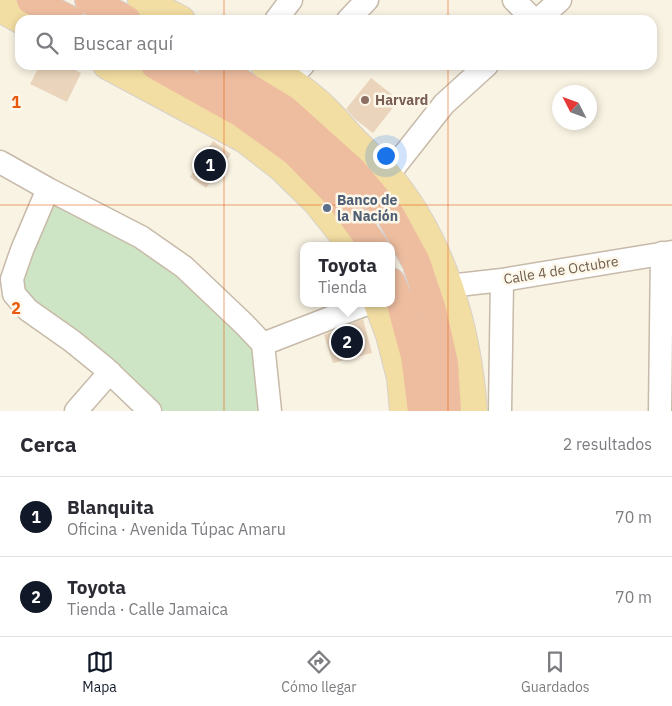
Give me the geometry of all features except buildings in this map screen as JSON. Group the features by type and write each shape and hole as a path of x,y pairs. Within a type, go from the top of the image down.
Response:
{"highway":[{"path":"31,0 60,15"},
{"path":"89,0 130,12"},
{"path":"164,70 241,113 294,150 339,197 371,242"},
{"path":"219,70 284,109 354,171 391,216 416,262 432,310 444,363 447,411"},
{"path":"395,291 401,304 415,356 422,411"}],"main road":[{"path":"130,12 149,15"},
{"path":"116,70 245,139 281,167 317,202 349,242"},
{"path":"296,72 318,103 388,175 431,242 449,286 461,330 471,386 473,411"},
{"path":"380,307 390,335 402,378 404,411"}],"street":[{"path":"280,15 291,0"},
{"path":"353,15 368,0"},
{"path":"514,0 529,15"},
{"path":"544,15 560,0"},
{"path":"388,175 444,104 481,70"},
{"path":"0,162 142,237 184,267 262,344 270,411"},
{"path":"48,189 12,279 14,294 28,310 72,341 110,372 150,411"},
{"path":"660,411 667,253"},
{"name":"Calle 4 de Octubre","path":"449,286 502,280 667,253"},
{"path":"500,411 502,280"},
{"path":"262,344 359,307"},
{"path":"76,411 110,372"}],"green space":[{"path":"52,202 132,240 179,274 255,351 262,411 160,411 23,292 20,277"}],"place":[{"name":"Harvard","path":"365,100"},
{"name":"Blanquita","path":"210,165"},
{"name":"Banco de la Nación","path":"327,208"},
{"name":"Toyota","path":"347,342"}]}
